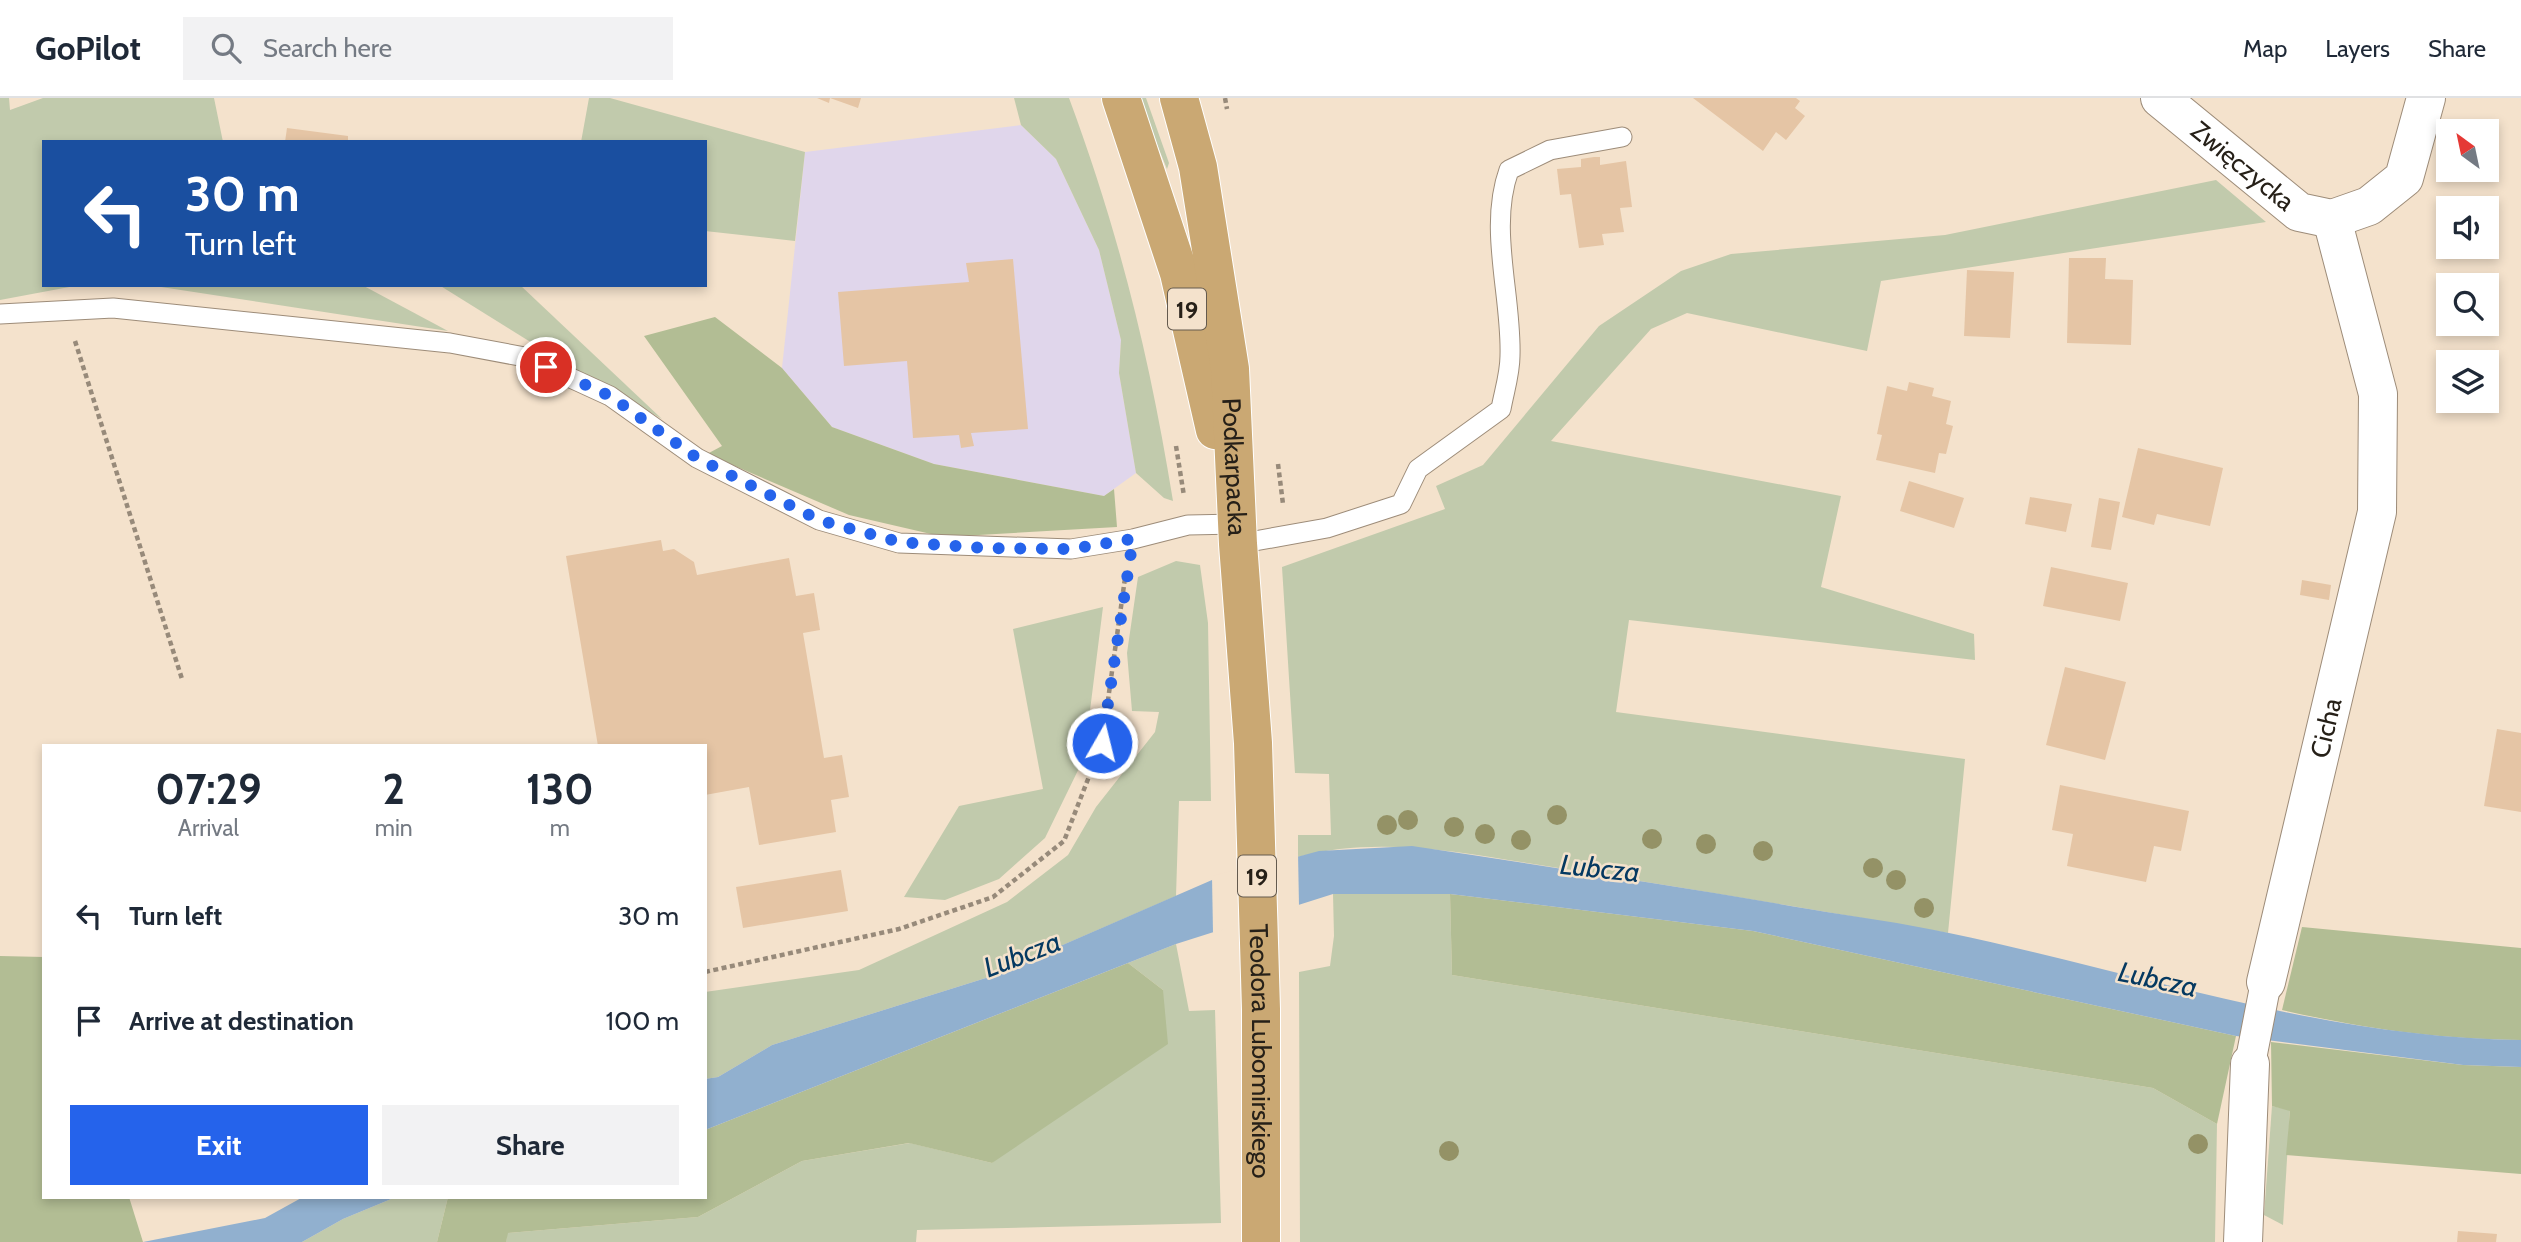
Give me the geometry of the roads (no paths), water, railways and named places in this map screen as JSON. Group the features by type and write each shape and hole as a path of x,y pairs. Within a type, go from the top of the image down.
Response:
{"highway":[{"name":"Podkarpacka","path":"1121,98 1179,273 1237,534"},
{"name":"Podkarpacka","path":"1179,98 1198,167 1230,369 1237,534"},
{"name":"Teodora Lubomirskiego","path":"1237,534 1253,743 1261,1009 1261,1242"}],"street":[{"name":"Zwięczycka","path":"2160,98 2299,212 2332,219"},
{"path":"2332,219 2369,206 2404,178 2426,98"},
{"name":"Cicha","path":"2243,1242 2250,1064 2266,982 2377,512 2378,394 2332,219"}],"lane":[{"path":"0,314 113,307 450,343 525,357 610,396 697,458 807,513 899,542 1070,549 1133,539 1188,525 1237,534 1327,528 1401,504 1418,469 1501,409 1510,358 1502,216 1503,188 1509,170 1550,150 1622,137"}],"water":[{"path":"1412,846 1932,929 2304,1016 2448,1036 2521,1040 2521,1067 2463,1065 2236,1036 1753,931 1450,894 1333,894 1176,944 707,1129 707,1079 718,1077 772,1045 989,977 1212,880 1319,851"},
{"path":"299,1199 391,1199 343,1219 302,1242 143,1242 265,1218"}],"water label":[{"name":"Lubcza","path":"1600,868"},
{"name":"Lubcza","path":"1022,954"},
{"name":"Lubcza","path":"2158,979"}]}
